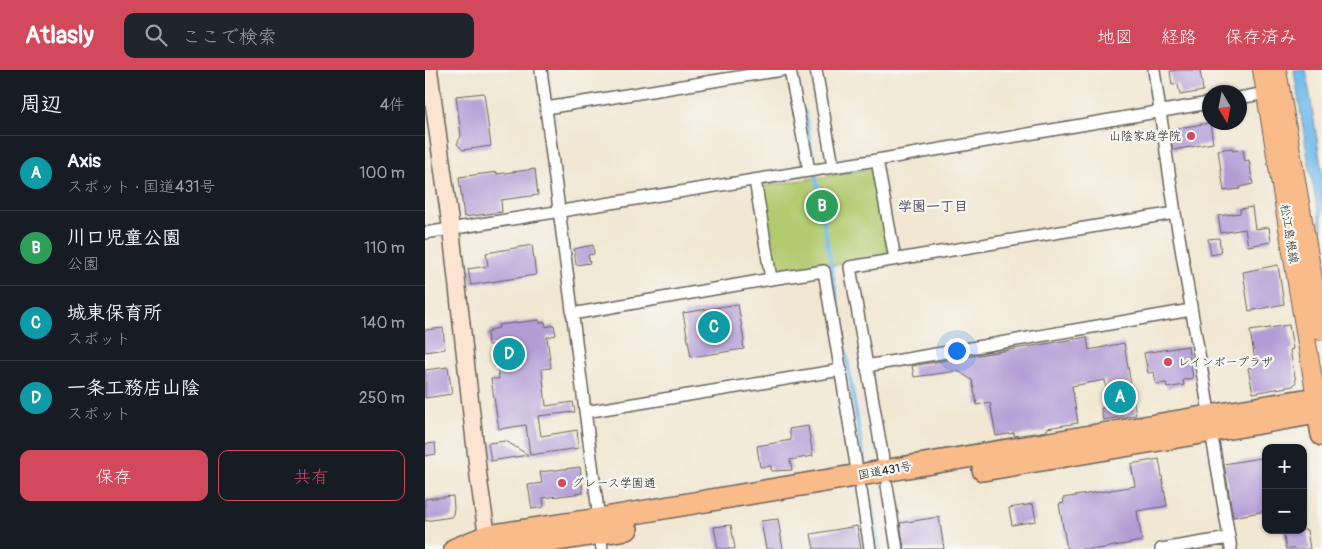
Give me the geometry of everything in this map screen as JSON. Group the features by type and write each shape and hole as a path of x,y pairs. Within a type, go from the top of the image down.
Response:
{"highway":[{"name":"国道431号","path":"1210,424 1234,428 1320,406"},
{"name":"国道431号","path":"455,549 600,534 886,478 1320,406"},
{"path":"1320,406 1322,435"}],"main road":[{"name":"松江島根線","path":"1262,70 1320,406"},
{"name":"松江島根線","path":"1277,70 1322,331"}],"street":[{"path":"429,70 451,228 479,481 493,545"},
{"path":"541,70 600,534"},
{"path":"546,108 782,70"},
{"path":"790,70 813,169"},
{"path":"816,70 833,166"},
{"path":"1154,70 1175,213 1230,543 1161,549"},
{"path":"1247,97 1266,93"},
{"path":"425,233 877,160 1202,104"},
{"path":"877,160 895,259"},
{"path":"755,180 771,279"},
{"path":"897,549 850,267 1175,213"},
{"path":"572,314 824,271 871,549"},
{"path":"866,366 1191,310"},
{"path":"585,412 841,370"}],"green space":[{"path":"873,170 888,252 886,257 779,274 775,271 763,190 765,186"}],"water":[{"path":"1294,70 1306,70 1322,172 1322,245 1320,222"}],"building":[{"path":"1200,70 1202,91 1180,95 1178,84 1172,85 1170,71"},
{"path":"484,93 491,146 463,150 457,144 461,136 456,96"},
{"name":"山陰家庭学院","path":"1202,124 1202,130 1211,130 1213,143 1173,150 1170,129"},
{"path":"1232,148 1233,151 1243,149 1245,161 1249,160 1253,184 1240,187 1240,189 1224,191 1218,150"},
{"path":"535,169 538,195 501,200 502,212 464,217 459,177"},
{"path":"1252,207 1255,229 1269,227 1271,242 1248,246 1245,229 1221,233 1218,216 1240,213 1240,209"},
{"path":"1219,238 1221,253 1211,255 1208,239"},
{"path":"532,245 536,275 471,285 468,269 488,266 486,253"},
{"path":"593,245 594,254 588,255 590,263 576,265 574,249"},
{"path":"1278,265 1284,304 1249,311 1243,272"},
{"path":"738,304 744,349 691,357 683,313"},
{"path":"539,320 540,323 545,322 546,327 554,325 556,335 547,337 551,368 542,369 546,406 573,402 575,412 538,416 541,436 577,430 579,448 530,455 526,425 499,429 491,379 499,379 494,345 488,345 487,333 490,330 499,328 498,325"},
{"path":"1289,325 1293,349 1290,350 1296,382 1293,386 1253,393 1248,368 1256,366 1250,331"},
{"path":"443,328 445,349 425,352 425,330"},
{"path":"1087,337 1089,350 1124,343 1136,415 1103,420 1101,408 1109,407 1105,380 1072,386 1078,423 1047,428 1047,431 1014,436 1014,433 996,436 990,402 977,405 972,380 958,371 914,377 912,366"},
{"name":"レインボープラザ","path":"1188,346 1193,378 1183,380 1184,385 1167,388 1166,383 1156,384 1154,372 1148,373 1144,353"},
{"path":"448,367 452,394 425,398 425,370"},
{"path":"808,426 813,456 790,460 792,470 771,471 771,466 760,467 757,446 791,440 789,429"},
{"path":"506,441 528,455 491,461 488,443"},
{"path":"435,443 436,454 425,456 425,444"},
{"path":"1262,458 1262,512 1233,517 1224,464"},
{"path":"1159,459 1167,506 1137,511 1142,541 1098,549 1067,549 1059,504 1064,503 1063,498 1135,486 1131,464"},
{"name":"グレース学園通","path":"580,467 583,493 543,498 544,507 532,509 528,485 542,483 540,472"},
{"path":"453,496 454,508 451,517 425,521 425,499"},
{"path":"1033,504 1036,521 1012,525 1009,508"},
{"path":"939,517 944,549 904,549 900,523"},
{"path":"778,519 783,549 766,549 761,521"},
{"path":"731,525 735,549 718,549 714,527"},
{"path":"857,526 861,549 814,549 811,534"},
{"path":"1307,530 1310,549 1286,549 1284,534 1307,534"}],"waterway":[{"path":"805,112 864,460"},
{"path":"871,501 879,549"}],"place":[{"name":"山陰家庭学院","path":"1191,136"},
{"name":"川口児童公園","path":"822,206"},
{"name":"城東保育所","path":"714,327"},
{"name":"一条工務店山陰","path":"509,354"},
{"name":"レインボープラザ","path":"1168,362"},
{"name":"Axis","path":"1120,397"},
{"name":"グレース学園通","path":"562,483"}],"district":[{"name":"学園一丁目","path":"933,206"}]}
